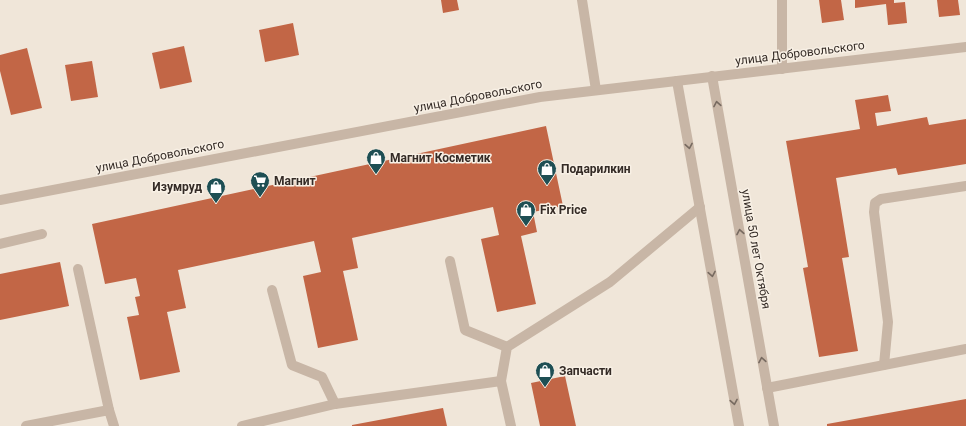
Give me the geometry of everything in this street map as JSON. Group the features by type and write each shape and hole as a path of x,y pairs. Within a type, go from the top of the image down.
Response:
{"street":[{"path":"582,0 596,90"},
{"path":"782,0 782,69"},
{"name":"улица Добровольского","path":"0,200 540,96 966,47"},
{"name":"улица 50 лет Октября","path":"712,76 774,426"},
{"path":"677,80 739,426"},
{"path":"884,365 888,322 874,212 875,203 881,199 966,186"},
{"path":"511,426 501,381 507,347 610,282 700,207"},
{"path":"0,244 42,234"},
{"path":"450,261 465,330 507,347"},
{"path":"78,269 109,410 114,426"},
{"path":"272,290 292,365 322,377 335,404"},
{"path":"767,388 966,349"},
{"path":"242,426 335,404 501,381"},
{"path":"26,426 109,410"}],"building":[{"path":"441,0 457,0 459,10 443,13"},
{"path":"819,0 841,0 844,20 822,23"},
{"path":"855,0 894,0 894,3 905,2 907,23 888,25 886,4 855,8"},
{"path":"937,0 958,0 960,15 939,17"},
{"path":"293,23 299,55 265,62 259,30"},
{"path":"184,46 192,82 160,89 152,53"},
{"path":"27,48 42,108 11,115 0,71 0,55"},
{"path":"92,61 98,97 71,101 65,65"},
{"path":"888,95 891,111 875,113 877,126 927,117 929,125 966,119 966,164 898,175 896,168 836,178 849,257 842,258 858,351 819,357 803,268 808,267 786,141 860,129 855,100"},
{"path":"546,126 563,206 533,212 537,232 521,236 536,304 497,312 481,239 499,235 493,207 352,238 358,268 343,271 358,340 318,348 303,276 321,272 314,241 178,270 186,308 167,312 180,372 140,380 127,317 139,315 135,297 140,296 136,278 105,284 92,224"},
{"path":"60,262 69,306 0,320 0,274"},
{"path":"565,376 576,426 540,426 531,383"},
{"path":"966,399 966,426 827,426 827,424"},
{"path":"443,408 447,426 352,426 352,425"}],"place":[{"name":"Магнит Косметик","path":"376,175"},
{"name":"Подарилкин","path":"547,186"},
{"name":"Магнит","path":"260,198"},
{"name":"Изумруд","path":"216,204"},
{"name":"Fix Price","path":"526,227"},
{"name":"Запчасти","path":"545,388"}]}
